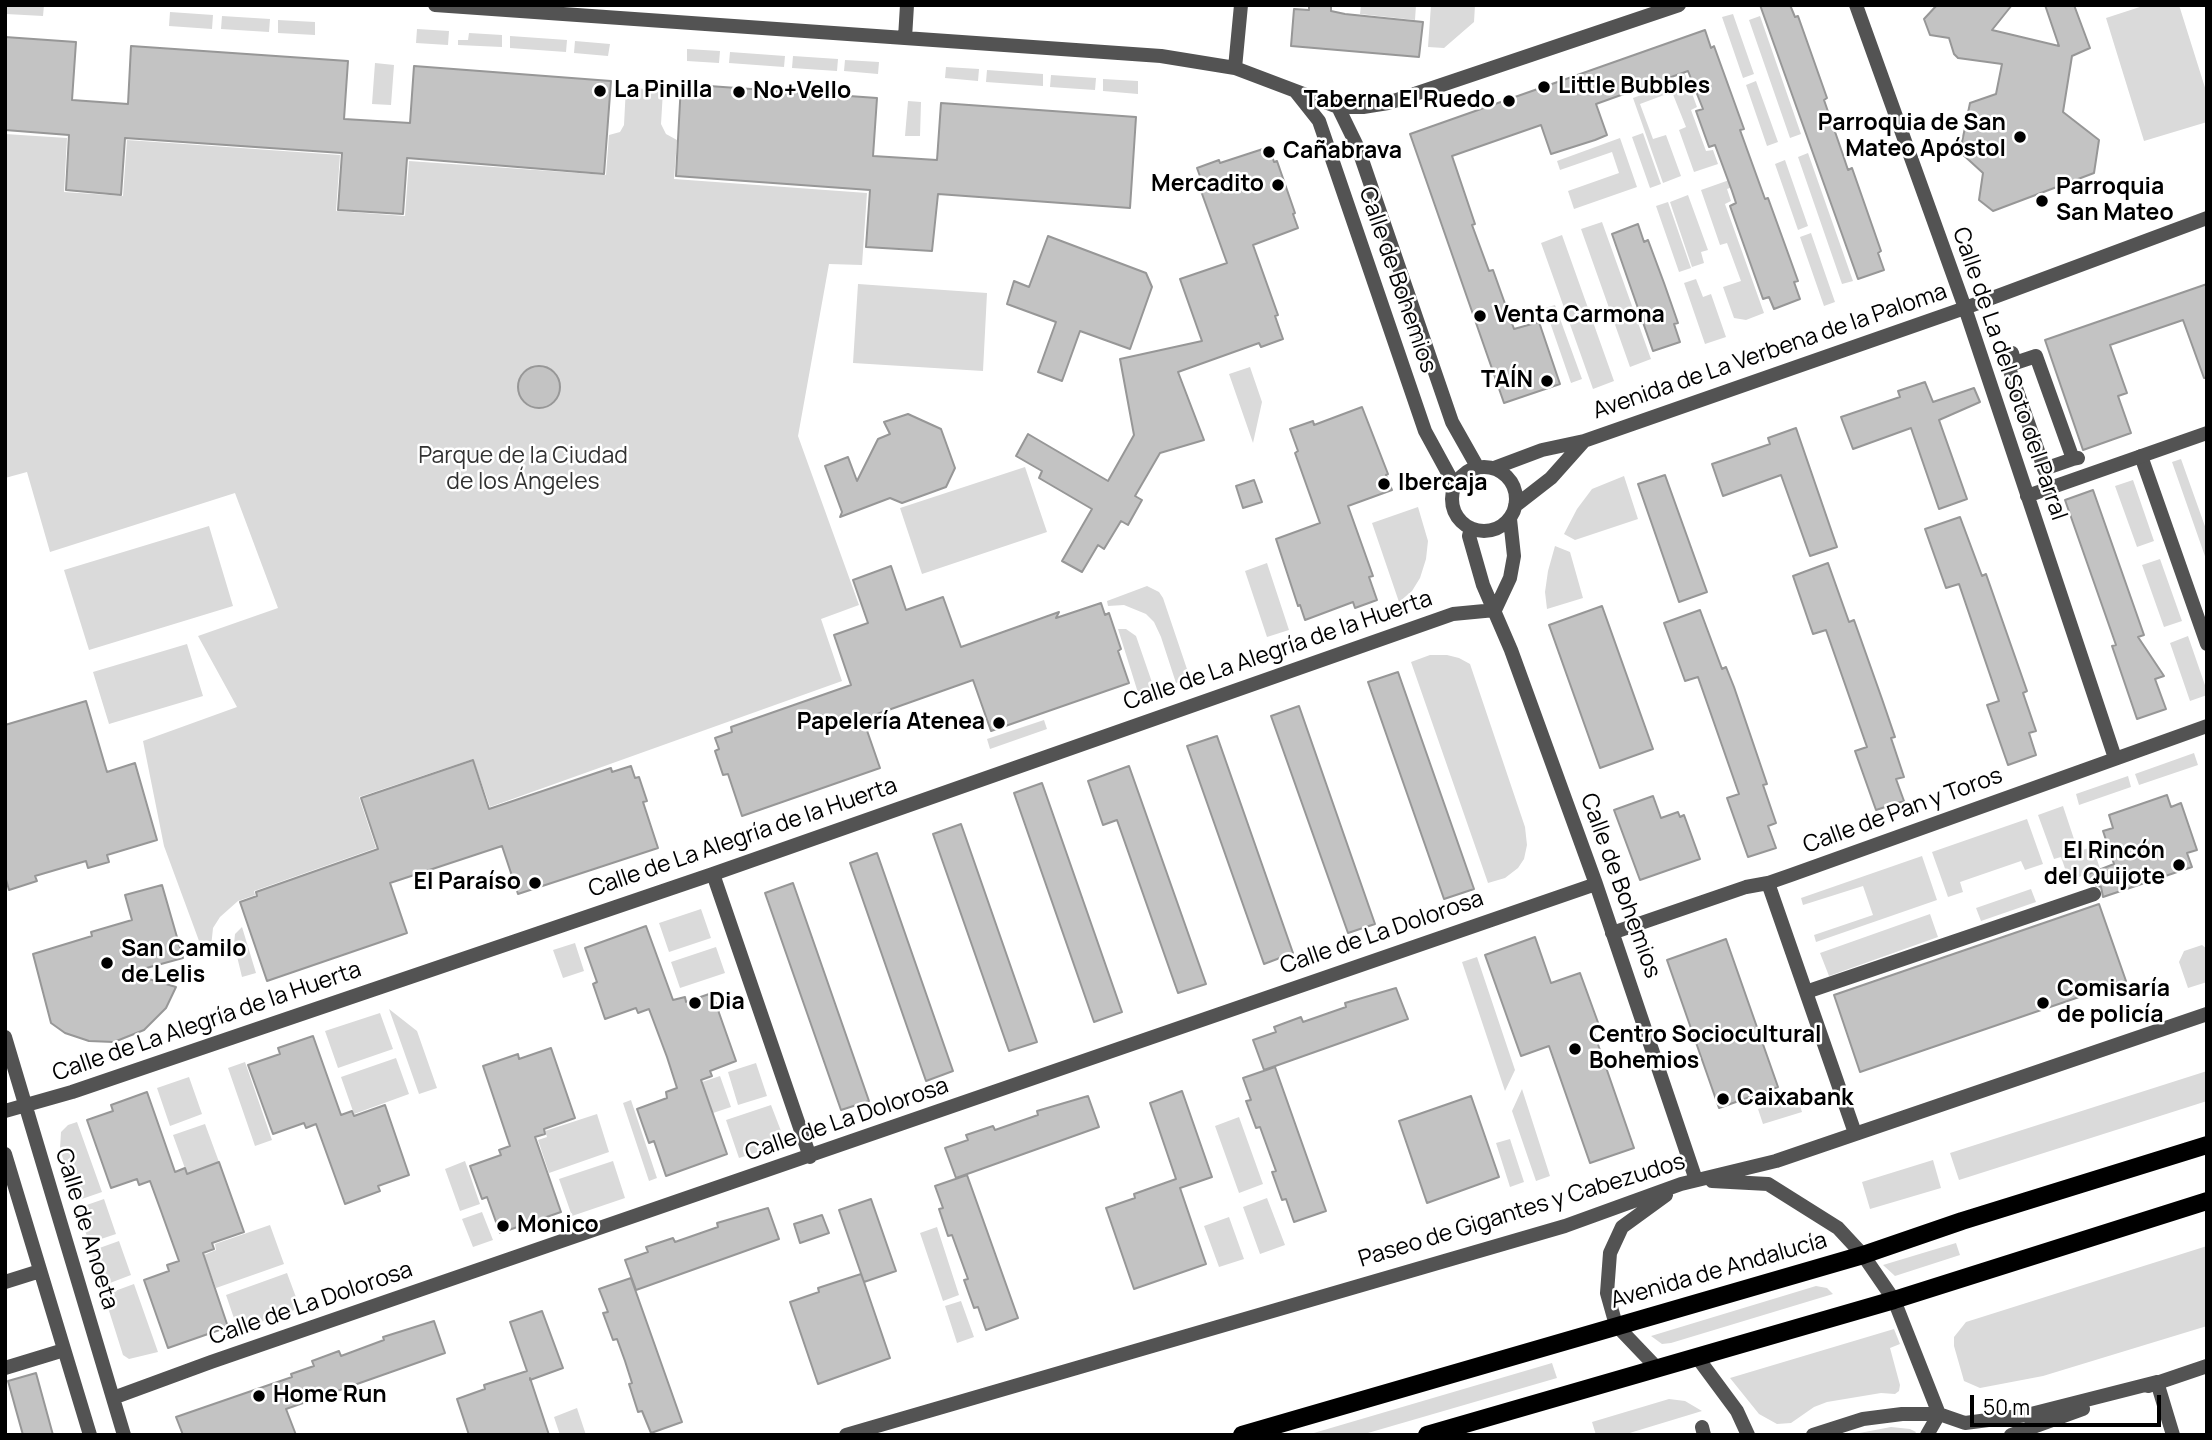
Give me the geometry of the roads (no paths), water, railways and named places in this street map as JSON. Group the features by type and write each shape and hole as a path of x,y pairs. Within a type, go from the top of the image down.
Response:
{"main road":[{"name":"Avenida de Andalucía","path":"1242,1435 1863,1255 1962,1221 2207,1145"},
{"path":"1427,1435 1894,1300 2207,1202"}],"street":[{"path":"435,5 527,8 1161,56 1235,68 1338,107 1388,103 1679,5"},
{"path":"905,38 907,5"},
{"path":"1235,68 1241,5"},
{"name":"Calle de La del Soto del Parral","path":"1856,5 1965,308 2115,758"},
{"name":"Calle de Bohemios","path":"1296,91 1319,121 1425,431 1455,486"},
{"name":"Calle de Bohemios","path":"1338,107 1358,148 1452,422 1478,468"},
{"name":"Avenida de La Verbena de la Paloma","path":"1494,468 1542,450 1584,441 1965,308 2207,218"},
{"path":"2036,356 2075,458 2045,470 2010,362 2036,356"},
{"path":"2027,496 2207,433"},
{"name":"Avenida de La Verbena de la Paloma","path":"1512,513 1551,478 1584,441"},
{"path":"2141,456 2207,644"},
{"path":"1495,610 1510,578 1514,556 1512,513 1515,490 1510,480 1494,468 1478,468 1464,474 1455,486 1452,503 1455,513 1461,522 1471,528 1492,530 1502,526 1512,513"},
{"name":"Calle de Bohemios","path":"1471,528 1469,537 1483,584 1596,884 1696,1180"},
{"name":"Calle de La Alegría de la Huerta","path":"5,1111 199,1049 713,874 1453,614 1495,610"},
{"name":"Calle de Pan y Toros","path":"1612,933 1746,887 1768,883 2207,726"},
{"path":"713,874 810,1157"},
{"path":"1768,883 1855,1133"},
{"name":"Calle de La Dolorosa","path":"113,1398 224,1357 1596,884"},
{"path":"1806,992 2094,894"},
{"name":"Paseo de Gigantes y Cabezudos","path":"846,1435 1565,1226 1681,1184 1776,1161 2207,1014"},
{"name":"Calle de Anoeta","path":"5,1037 124,1435"},
{"path":"7,1163 90,1435"},
{"path":"1696,1180 1768,1184 1838,1228 1863,1255 1894,1300 1939,1414"},
{"path":"1658,1369 1616,1325 1607,1293 1610,1253 1622,1227 1681,1184"},
{"path":"5,1282 40,1271"},
{"path":"5,1368 64,1350"},
{"path":"1698,1357 1737,1411 1748,1435"},
{"path":"2011,1435 2207,1366"},
{"path":"1813,1435 1863,1419 1902,1414 1939,1414 1965,1423 2027,1415 2157,1382"},
{"path":"2157,1382 2173,1435"},
{"path":"1927,1435 1939,1414"}],"place":[{"name":"Little Bubbles","path":"1544,87"},
{"name":"La Pinilla","path":"600,91"},
{"name":"No+Vello","path":"739,92"},
{"name":"Taberna El Ruedo","path":"1509,101"},
{"name":"Parroquia de San Mateo Apóstol","path":"2020,137"},
{"name":"Cañabrava","path":"1269,152"},
{"name":"Mercadito","path":"1278,185"},
{"name":"Parroquia San Mateo","path":"2042,201"},
{"name":"Venta Carmona","path":"1480,316"},
{"name":"TAÍN","path":"1547,381"},
{"name":"Ibercaja","path":"1384,484"},
{"name":"Papelería Atenea","path":"999,723"},
{"name":"El Rincón del Quijote","path":"2179,865"},
{"name":"El Paraíso","path":"535,883"},
{"name":"San Camilo de Lelis","path":"107,963"},
{"name":"Dia","path":"695,1003"},
{"name":"Comisaría de policía","path":"2043,1003"},
{"name":"Centro Sociocultural Bohemios","path":"1575,1049"},
{"name":"Caixabank","path":"1723,1099"},
{"name":"Monico","path":"503,1226"},
{"name":"Home Run","path":"259,1396"}],"park label":[{"name":"Parque de la Ciudad de los Ángeles","path":"523,470"}]}
